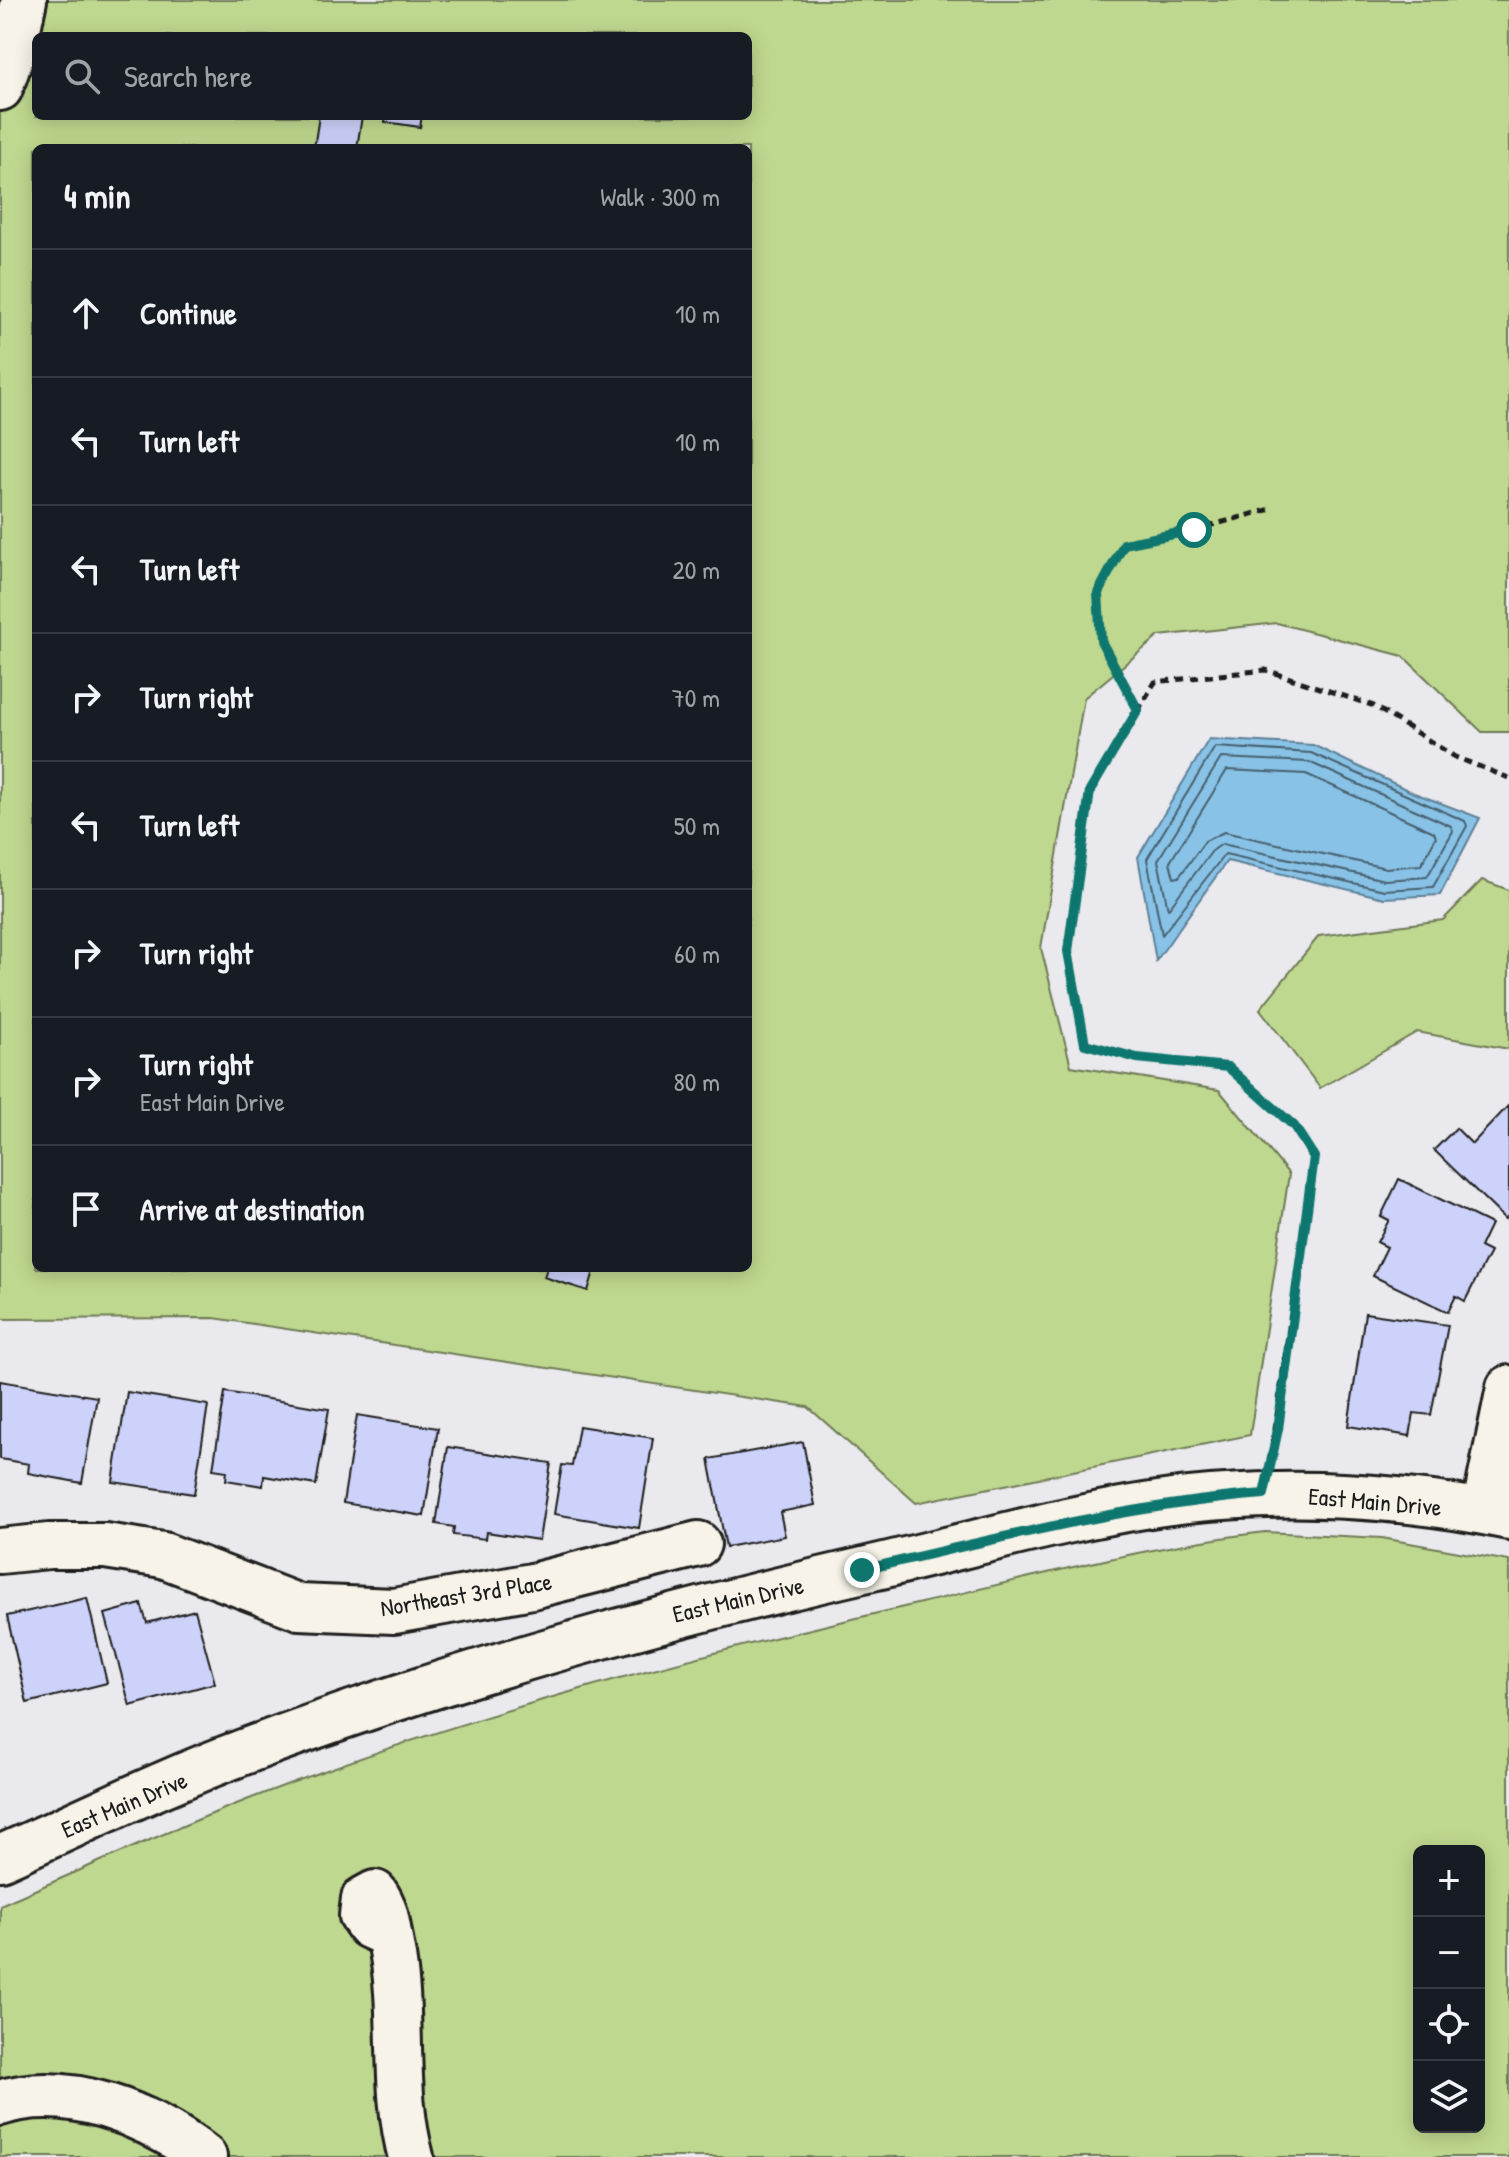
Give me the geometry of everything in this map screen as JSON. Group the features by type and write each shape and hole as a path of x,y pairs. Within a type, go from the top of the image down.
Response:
{"street":[{"path":"0,88 14,48 24,0"},
{"path":"1496,1514 1509,1388"},
{"name":"East Main Drive","path":"0,1858 243,1752 428,1688 652,1620 1077,1520 1184,1501 1264,1494 1358,1494 1496,1514"},
{"name":"Northeast 3rd Place","path":"0,1551 49,1546 105,1546 163,1555 299,1607 394,1611 532,1586 698,1544"},
{"path":"389,1935 399,1988 400,2071 411,2157"},
{"path":"0,2103 64,2096 98,2104 149,2124 204,2157"}],"path":[{"path":"1138,710 1101,641 1098,593 1124,544 1194,530 1271,509"},
{"path":"1264,1494 1278,1429 1314,1157 1294,1126 1228,1067 1137,1058 1085,1044 1068,951 1090,791 1155,682 1266,670 1374,706 1455,757 1509,778"}],"green space":[{"path":"0,0 1509,0 1509,732 1482,732 1403,656 1277,623 1159,636 1084,698 1041,948 1071,1066 1219,1090 1289,1174 1250,1435 916,1503 808,1407 214,1318 0,1319"},
{"path":"1482,880 1509,890 1509,1049 1417,1032 1320,1088 1260,1009 1319,936 1443,920"},
{"path":"1265,1532 1382,1538 1509,1561 1509,2157 0,2157 0,1905 239,1803 406,1742 491,1715 835,1623 1178,1545"}],"water":[{"path":"1209,739 1313,745 1414,793 1480,818 1440,895 1384,898 1227,861 1156,961 1138,857"}],"building":[{"path":"318,120 361,120 358,144 315,144"},
{"path":"385,120 421,120 420,127"},
{"path":"1509,1105 1509,1215 1505,1219 1434,1150 1456,1128 1472,1144"},
{"path":"1399,1179 1491,1224 1480,1247 1490,1252 1465,1301 1456,1296 1448,1312 1373,1276 1387,1247 1377,1242 1389,1220 1381,1216"},
{"path":"546,1272 594,1272 588,1291 544,1277"},
{"path":"1365,1313 1448,1325 1431,1415 1414,1413 1410,1436 1348,1426"},
{"path":"0,1381 97,1397 82,1483 28,1473 29,1464 0,1459"},
{"path":"127,1392 208,1405 194,1494 113,1482"},
{"path":"225,1392 329,1409 316,1485 264,1476 263,1486 226,1480 227,1471 213,1469"},
{"path":"357,1415 438,1428 424,1516 343,1503"},
{"path":"579,1426 653,1438 639,1528 554,1514 562,1465 572,1466"},
{"path":"803,1442 815,1505 780,1512 785,1536 726,1547 709,1459"},
{"path":"448,1447 551,1463 539,1540 486,1532 485,1539 453,1535 454,1527 436,1524"},
{"path":"87,1598 107,1683 27,1703 7,1616"},
{"path":"141,1604 147,1623 195,1610 215,1683 130,1706 105,1614"}],"route":[{"path":"862,1570 1077,1520 1184,1501 1264,1494 1278,1429 1314,1157 1294,1126 1228,1067 1137,1058 1085,1044 1068,951 1090,791 1138,710 1101,641 1098,593 1124,544 1194,530"}]}
